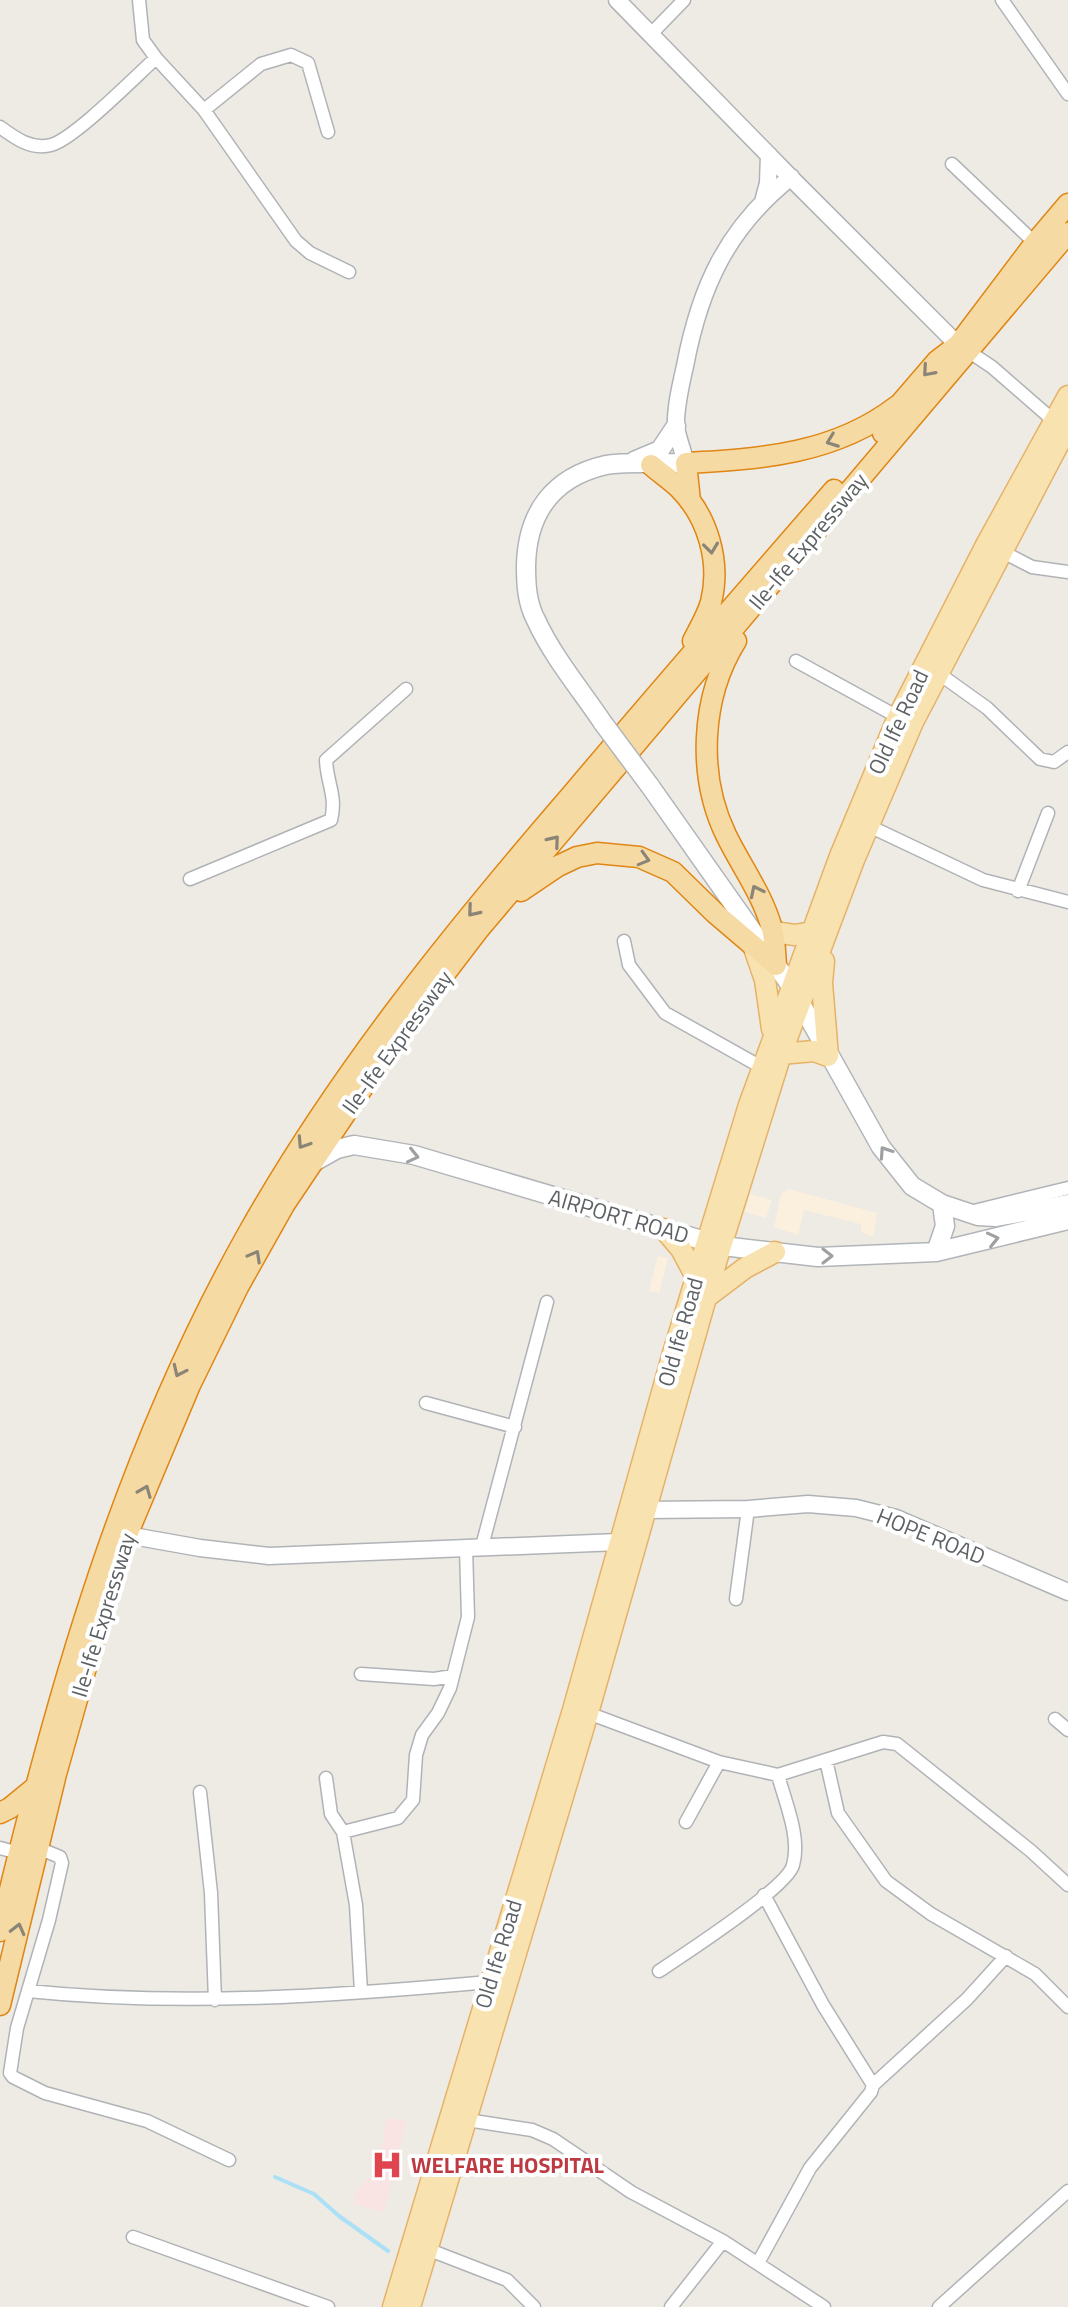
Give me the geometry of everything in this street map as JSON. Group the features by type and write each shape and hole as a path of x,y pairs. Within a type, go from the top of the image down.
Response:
{"highway":[{"name":"Ile-Ife Expressway","path":"0,1931 3,1899 38,1785 77,1637 114,1523 166,1397 244,1240 314,1126 423,972 663,686 897,417 900,404 937,361 963,348 1035,243 1068,204"},
{"name":"Ile-Ife Expressway","path":"0,2005 19,1850 77,1698 127,1535 190,1385 284,1205 398,1035 479,929 782,573 963,348 1068,233"},
{"path":"690,501 686,463 756,460 810,449 857,431 900,404"},
{"path":"651,465 690,501 709,535 713,576 711,601 689,649 663,686"},
{"path":"776,965 773,932 767,913 719,819 707,754 708,726 717,678 732,647 782,573"},
{"path":"479,929 517,894 558,866 577,857 618,854 639,857 673,872 776,965"},
{"path":"0,1813 38,1785"}],"main road":[{"name":"Old Ife Road","path":"819,934 913,722 1001,551 1061,424 1068,396"},
{"name":"Old Ife Road","path":"393,2307 446,2161 467,2120 708,1296 714,1244 771,1054 819,934 898,717 1061,424"},
{"path":"628,464 660,450 676,426"},
{"path":"686,463 610,464 588,470 573,476 545,502 533,521 527,554 526,589 534,618 603,723 796,994 828,1056 898,1170 912,1186 942,1204 968,1213 996,1217 1068,1204"},
{"path":"773,932 819,934 828,1056"},
{"path":"754,948 765,980 771,1054 814,1051 828,1056"},
{"name":"AIRPORT ROAD","path":"312,1163 337,1149 354,1145 414,1155 714,1244 818,1257 936,1252"},
{"path":"936,1252 945,1226 942,1204"},
{"path":"936,1252 1068,1220"},
{"path":"664,1229 681,1249 696,1277"},
{"name":"Old Ife Road","path":"410,2307 427,2249 489,1982 573,1710 696,1277 714,1244"},
{"path":"708,1296 745,1268 775,1252"}],"street":[{"path":"139,0 143,40 204,110 296,241 310,253 349,272"},
{"path":"617,0 963,348 1061,424"},
{"path":"650,35 684,0"},
{"path":"1002,0 1067,88"},
{"path":"204,110 261,64 291,55 308,63 328,132"},
{"path":"0,127 22,143 50,145 72,133 156,58"},
{"path":"764,198 769,155"},
{"path":"952,164 1035,243"},
{"path":"686,463 676,426 681,385 693,322 709,277 743,221 764,198 791,177"},
{"path":"1001,551 1032,567 1068,572"},
{"path":"796,661 898,717"},
{"path":"938,673 987,708 1040,759 1054,762 1068,752"},
{"path":"190,879 331,820 335,803 326,760 406,689"},
{"path":"1018,891 1048,813"},
{"path":"869,826 983,880 1068,902"},
{"path":"624,941 629,965 665,1013 771,1054"},
{"path":"968,1213 1068,1188"},
{"path":"343,1832 398,1818 413,1800 416,1755 422,1735 438,1713 453,1676 468,1617 474,1547 515,1427 547,1302"},
{"path":"426,1403 515,1427"},
{"name":"HOPE ROAD","path":"644,1510 839,1505 896,1518 1068,1592"},
{"path":"736,1599 748,1509"},
{"path":"127,1535 269,1556 619,1542"},
{"path":"361,1674 434,1679 453,1676"},
{"path":"588,1713 719,1762 778,1775 883,1742 897,1744 1031,1851 1068,1885"},
{"path":"1055,1719 1068,1730"},
{"path":"826,1760 838,1813 886,1881 931,1914 1035,1974 1068,2007"},
{"path":"686,1822 719,1762"},
{"path":"659,1971 787,1876 795,1861 794,1836 778,1775"},
{"path":"326,1778 331,1814 343,1832 356,1905 361,1992"},
{"path":"200,1792 211,1893 215,2000"},
{"path":"19,1850 54,1853 62,1863 9,2067 13,2077 45,2093 147,2121 229,2160"},
{"path":"764,1895 823,2005 873,2085"},
{"path":"758,2263 810,2168 871,2092 873,2085 967,1999 1006,1956"},
{"path":"28,1991 100,1998 215,2000 489,1982"},
{"path":"467,2120 532,2130 553,2139 631,2192 723,2241 824,2307"},
{"path":"939,2307 1068,2191"},
{"path":"133,2237 328,2307"},
{"path":"671,2307 723,2241"},
{"path":"427,2249 507,2280 534,2307"}],"shaded area":[{"path":"788,1189 877,1213 873,1237 861,1232 861,1224 804,1210 798,1235 774,1227 781,1194"},
{"path":"750,1194 772,1200 766,1218 745,1212"},
{"path":"658,1256 668,1258 659,1293 649,1291"},
{"name":"WELFARE HOSPITAL","path":"387,2117 406,2122 384,2213 353,2203 358,2186 362,2188 367,2178 373,2179"}],"waterway":[{"path":"275,2177 314,2194 388,2251"}],"place":[{"name":"WELFARE HOSPITAL","path":"387,2165"}]}
